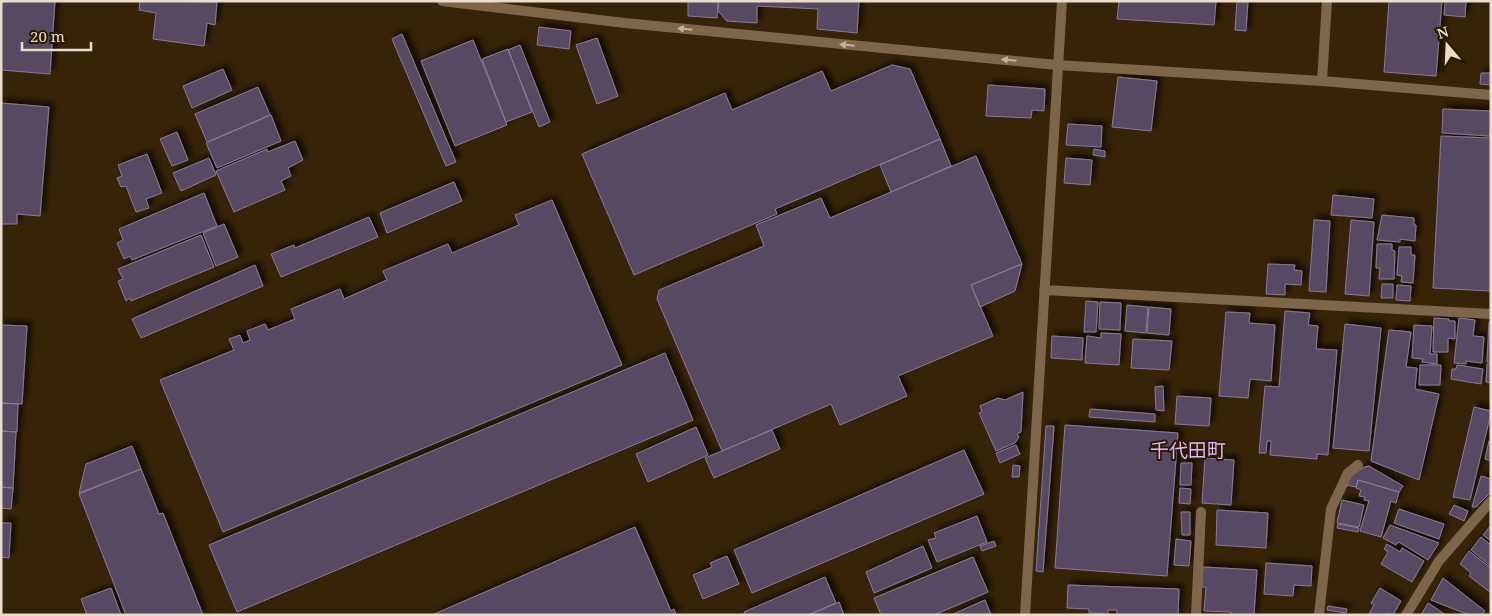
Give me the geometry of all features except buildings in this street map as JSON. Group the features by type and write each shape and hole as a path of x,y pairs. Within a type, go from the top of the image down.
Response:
{"street":[{"path":"442,1 505,5 625,23 1057,65 1322,81 1491,95"},
{"path":"1025,615 1062,1"},
{"path":"1322,81 1327,1"},
{"path":"1044,290 1491,314"},
{"path":"1319,615 1331,509 1348,473 1358,465"},
{"path":"1406,615 1439,561 1491,501"},
{"path":"1196,615 1201,512"}],"district":[{"name":"千代田町","path":"1188,450"}]}
